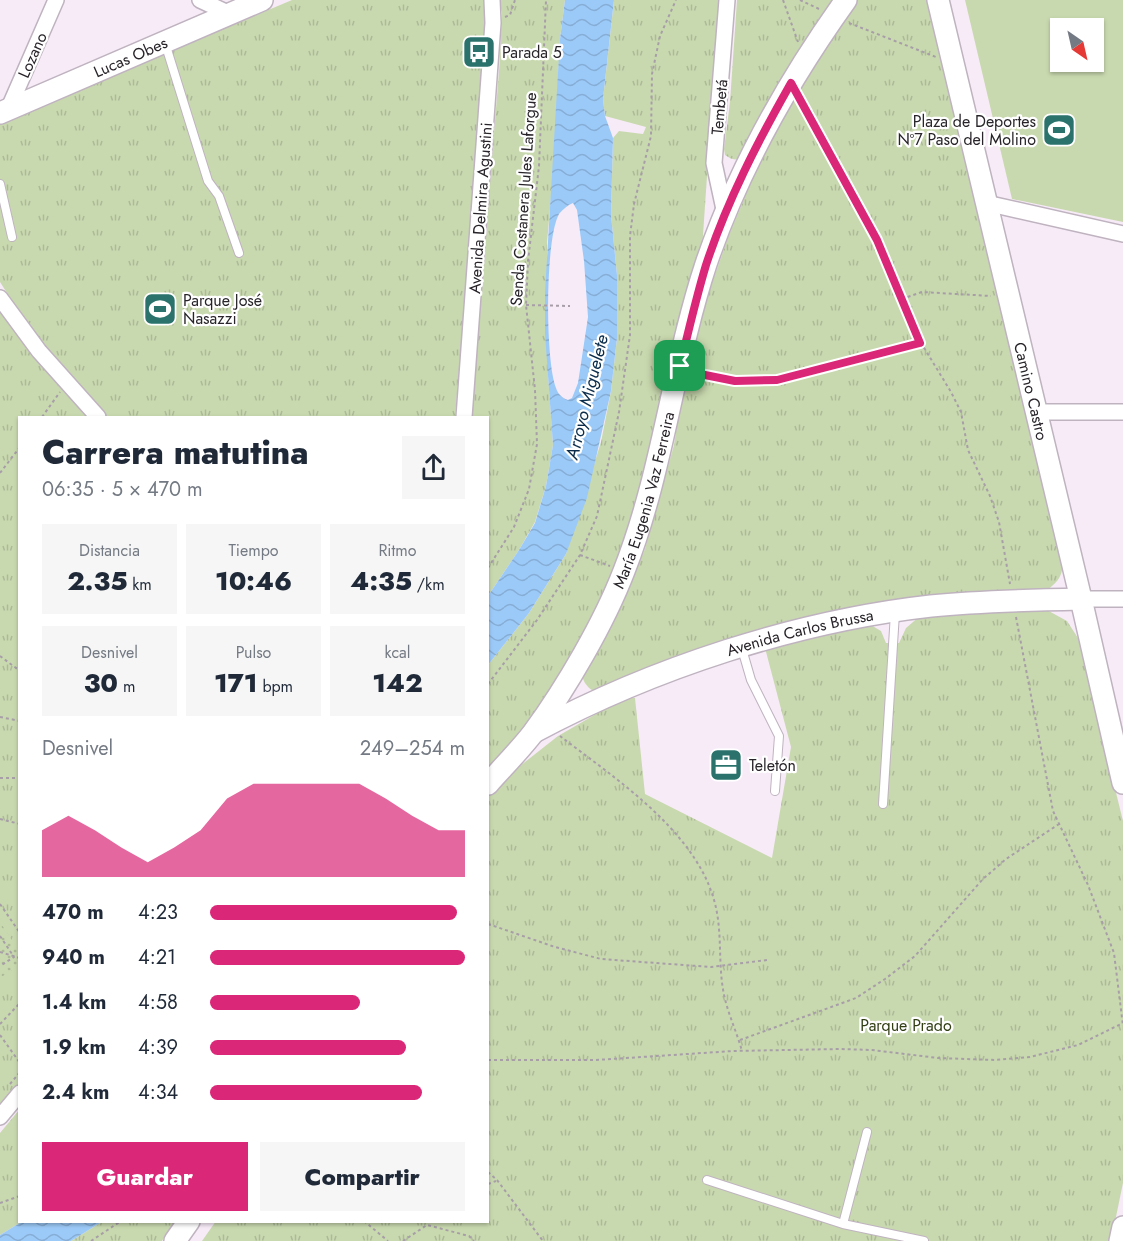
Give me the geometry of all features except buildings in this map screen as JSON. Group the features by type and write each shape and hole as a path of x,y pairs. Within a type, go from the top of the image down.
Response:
{"street":[{"name":"Lozano","path":"4,112 56,0"},
{"path":"200,0 230,14"},
{"name":"Lucas Obes","path":"4,112 262,0"},
{"name":"Avenida Delmira Agustini","path":"464,416 493,23 492,0"},
{"name":"Tembetá","path":"725,214 714,163 727,0"},
{"name":"Camino Castro","path":"939,0 1123,783"},
{"name":"María Eugenia Vaz Ferreira","path":"489,783 540,729 604,615 624,571 640,523 706,265 725,214 748,163 791,83 840,8"},
{"path":"986,203 1123,234"},
{"path":"0,298 39,351 97,416"},
{"path":"1037,412 1123,412"},
{"path":"1081,599 1123,599"},
{"name":"Avenida Carlos Brussa","path":"540,729 643,682 741,647 822,626 895,612 964,603 1081,599"},
{"path":"0,1117 18,1095"},
{"path":"175,1241 188,1223"},
{"path":"1120,1241 1123,1227"}],"lane":[{"path":"164,43 208,181 219,196 239,253"},
{"path":"0,184 12,237"},
{"path":"883,804 895,612"},
{"path":"741,647 751,680 778,736 775,791"},
{"path":"843,1224 867,1132"},
{"path":"706,1180 843,1224 924,1241"}],"path":[{"name":"Senda Costanera Jules Laforgue","path":"489,566 514,527 529,489 537,444 528,305 528,261 539,166 546,0"},
{"path":"489,683 537,620 580,555 597,516 619,412 630,335 630,236 634,204 651,136 652,74 660,36 676,0"},
{"path":"783,0 804,61"},
{"path":"800,0 840,8 954,64"},
{"path":"489,1060 596,1060 742,1051 840,1049 872,1050 938,1058 995,1059 1030,1057 1078,1045 1122,1025 1114,953 1088,885 1053,811 999,522 990,496 968,450 961,412 912,328 877,240 791,83"},
{"path":"902,299 921,292 1009,297"},
{"path":"528,305 570,306"},
{"path":"680,366 700,374 735,381 777,380 920,343"},
{"path":"43,416 68,383"},
{"path":"0,473 18,450"},
{"path":"580,555 624,571"},
{"path":"0,656 18,670"},
{"path":"0,717 18,721"},
{"path":"540,729 658,815 680,838 698,864 717,912 725,998 742,1051"},
{"path":"0,778 18,778"},
{"path":"0,819 18,824"},
{"path":"739,1040 856,998 885,979 915,956 983,879 1006,859 1059,824"},
{"path":"0,904 18,930"},
{"path":"489,924 555,947 601,959 667,965 721,966 767,960"},
{"path":"0,936 14,957"},
{"path":"0,952 18,958"},
{"path":"0,966 14,957"},
{"path":"0,1024 18,1005"},
{"path":"0,1035 18,1061"},
{"path":"489,1173 497,1180 543,1241"},
{"path":"489,1184 497,1180"},
{"path":"0,1203 18,1197"},
{"path":"91,1241 118,1223"},
{"path":"366,1223 388,1241"},
{"path":"403,1241 427,1225 469,1236 474,1241"}],"green space":[{"path":"292,0 485,0 489,17 455,416 105,416 47,349 0,282 0,123"},
{"path":"499,0 565,0 560,39 555,151 547,243 548,374 553,445 546,486 535,522 489,595 489,416 471,416 502,13"},
{"path":"614,0 719,0 702,250 628,536 609,585 567,663 531,719 489,770 489,664 529,613 566,554 601,442 611,391 617,338 617,275 611,215 613,138 619,131 643,134 646,127 605,116 603,99"},
{"path":"737,0 838,0 741,158 734,159 725,155 724,149 730,102"},
{"path":"857,0 927,0 933,15 1063,566 1061,574 1046,591 947,600 601,695 589,688 582,676 623,601 645,549 674,445 685,375 696,328 729,235 755,173 781,123 836,29"},
{"name":"Plaza de Deportes Nº7 Paso del Molino","path":"965,0 1123,0 1123,222 1012,199"},
{"path":"0,308 35,356 88,416 18,416 18,1088 0,1110"},
{"name":"Parque Prado","path":"1045,609 1067,621 1078,638 1123,821 1123,1183 1111,1241 202,1241 215,1223 489,1223 489,794 511,773 558,736 626,697 635,698 645,794 772,858 791,747 765,648 869,624 881,631 886,643 899,643 906,628 920,616"},
{"path":"0,922 18,949 18,966 0,978"},
{"path":"18,1111 20,1223 0,1235 0,1133"},
{"path":"100,1223 174,1223 162,1241 71,1241"}],"water":[{"name":"Arroyo Miguelete","path":"565,0 614,0 603,99 605,116 613,138 611,215 617,275 617,338 611,391 587,498 566,554 529,613 489,664 489,595 535,523 546,486 553,445 545,334 545,292 560,39","holes":["573,203 577,210 588,317 578,383 572,398 568,400 558,392 552,374 548,300 554,228 559,214"]},
{"path":"20,1223 100,1223 71,1241 0,1241 0,1235"}],"place":[{"name":"Parada 5","path":"479,52"},
{"name":"Plaza de Deportes Nº7 Paso del Molino","path":"1059,130"},
{"name":"Parque José Nasazzi","path":"160,309"},
{"name":"Teletón","path":"726,765"}],"route":[{"path":"791,83 877,240 920,343 777,380 735,381 700,374 680,366 706,265 725,214 748,163 791,83"}]}
